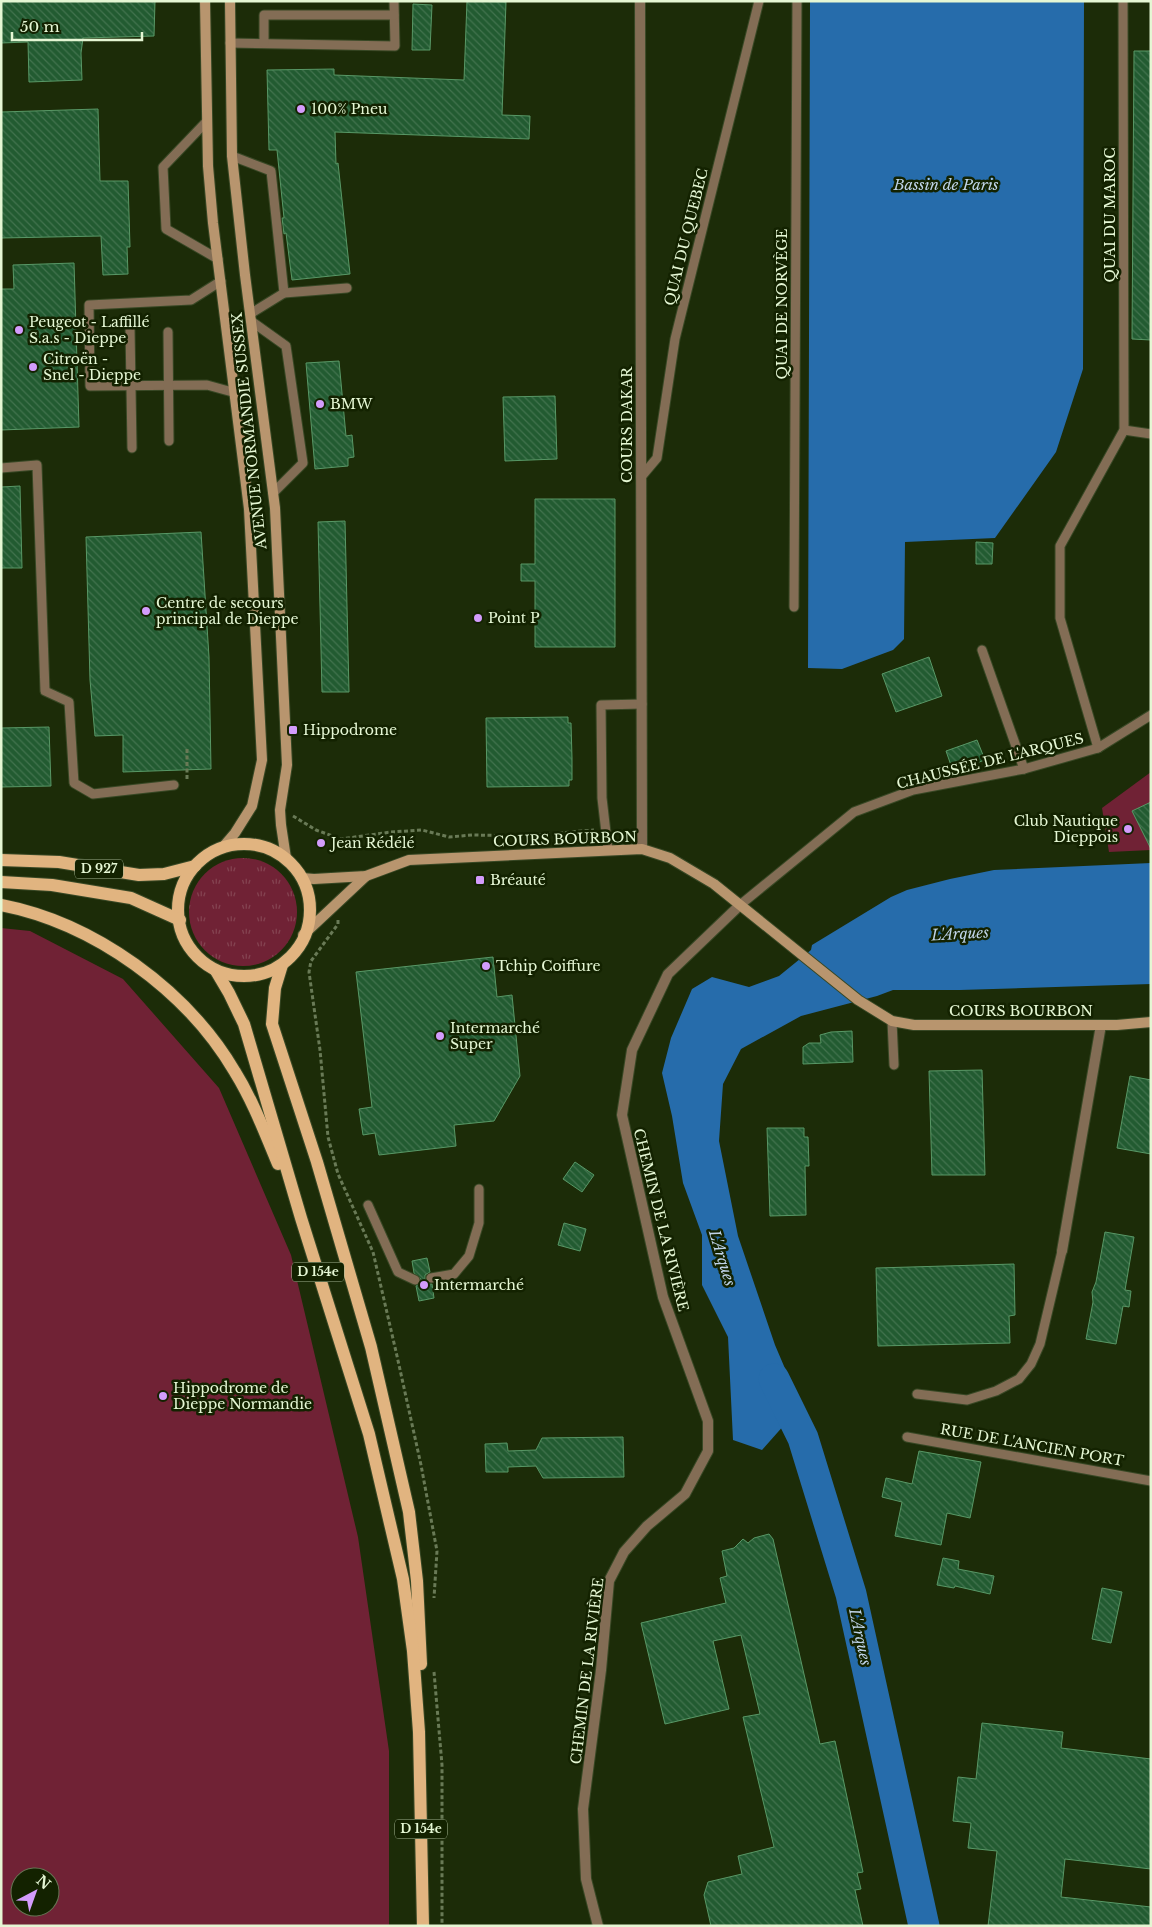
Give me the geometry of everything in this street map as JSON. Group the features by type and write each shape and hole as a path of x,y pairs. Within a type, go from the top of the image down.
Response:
{"main road":[{"name":"AVENUE NORMANDIE SUSSEX","path":"205,1 208,166 249,509 262,760 252,806 235,833 223,847"},
{"name":"AVENUE NORMANDIE SUSSEX","path":"230,1 232,156 250,317 273,493 287,765 280,810 286,858"},
{"path":"238,843 264,846 286,858 302,878 308,896 308,916 303,935 282,965 265,975 236,978 216,971 194,953 183,932 180,920 181,896 186,880 202,858 223,847 238,843"},
{"name":"COURS BOURBON","path":"302,878 366,876 409,860 642,849 670,858 714,884 858,1000 892,1021 914,1025 1101,1025 1151,1022"},
{"name":"D 927","path":"1,860 59,862 139,875 164,874 195,866"},
{"name":"COURS BOURBON","path":"303,935 366,876"},
{"name":"D 927","path":"1,882 52,885 131,898 180,920"},
{"path":"1,905 58,922 127,957 165,988 197,1019 239,1078 301,1218"},
{"name":"D 154e","path":"282,965 275,988 272,1024 317,1162 371,1347 409,1512 417,1581 422,1652 419,1732"},
{"name":"D 154e","path":"216,971 244,1024 301,1218 369,1434 403,1579 413,1651 419,1732 424,1926"}],"street":[{"name":"COURS DAKAR","path":"640,1 642,849"},
{"name":"CHEMIN DE LA RIVIÈRE","path":"598,1926 586,1879 583,1809 609,1580 624,1552 647,1526 685,1494 708,1450 708,1421 663,1297 622,1115 632,1050 668,974 740,905"},
{"path":"1062,1251 1101,1025"}],"lane":[{"path":"230,42 395,46 394,1"},
{"name":"QUAI DU QUEBEC","path":"641,477 657,458 674,339 759,1"},
{"name":"QUAI DE NORVÈGE","path":"794,607 797,1"},
{"name":"QUAI DU MAROC","path":"1098,748 1060,618 1060,546 1124,430 1123,1"},
{"path":"264,43 264,15 394,15"},
{"path":"207,121 163,167 166,229 218,259"},
{"path":"232,156 271,171 284,293"},
{"path":"221,281 191,300 89,305 90,386 207,385 236,393"},
{"path":"273,493 303,463 286,346 250,317 284,293 346,288"},
{"path":"130,328 132,448"},
{"path":"168,332 169,441"},
{"path":"1124,430 1151,434"},
{"path":"1,468 37,466 45,691 69,702 74,783 93,794 174,785"},
{"path":"982,650 1024,770"},
{"path":"608,850 602,798 601,705 642,704"},
{"name":"CHAUSSÉE DE L'ARQUES","path":"740,905 854,812 913,790 1024,770 1098,748 1151,715"},
{"path":"892,1021 894,1065"},
{"path":"431,1278 454,1274 469,1256 479,1223 479,1189"},
{"path":"368,1205 380,1236 398,1272 415,1280"},
{"path":"916,1394 967,1400 996,1391 1019,1378 1031,1364 1040,1344 1062,1251"},
{"name":"RUE DE L'ANCIEN PORT","path":"908,1437 1151,1480"}],"path":[{"path":"174,785 187,784 187,749"},
{"path":"280,810 316,830 341,839 422,830 449,838 472,835 534,835 606,829"}],"green space":[{"name":"Club Nautique Dieppois","path":"1151,772 1151,850 1109,852 1102,808"},
{"path":"243,858 264,862 281,874 293,891 297,912 293,933 281,950 264,962 243,966 222,962 205,950 193,933 189,912 193,891 205,874 222,862"},
{"name":"Hippodrome de Dieppe Normandie","path":"1,928 30,931 123,979 219,1088 291,1255 358,1537 389,1751 389,1926 1,1926"}],"water":[{"name":"Bassin de Paris","path":"810,1 1084,1 1083,369 1056,452 995,538 905,542 904,639 893,650 842,669 808,668"},
{"path":"1151,863 1151,984 960,990 893,990 801,1016 741,1049 723,1084 719,1141 738,1236 775,1345 801,1406 762,1450 733,1440 728,1337 702,1285 702,1235 683,1183 672,1116 662,1073 671,1038 692,989 712,977 749,987 779,976 811,950 812,945 891,897 907,890 994,870"}],"building":[{"path":"1,1 155,1 154,36 83,38 81,53 82,80 29,82 28,42 1,43"},
{"path":"467,1 506,2 502,115 530,116 529,139 335,132 336,164 338,163 350,274 292,280 286,233 284,234 282,218 284,218 277,150 269,150 267,70 334,69 334,75 464,80"},
{"path":"413,4 432,5 430,50 412,50"},
{"path":"1134,51 1151,51 1151,340 1132,339"},
{"path":"98,109 100,181 128,181 130,247 127,247 128,274 103,275 101,236 1,238 1,112"},
{"path":"74,263 79,427 1,430 1,289 14,289 13,265"},
{"path":"339,361 346,436 352,435 354,457 348,458 348,466 315,469 306,363"},
{"path":"555,396 557,459 505,461 503,397"},
{"path":"20,486 22,568 1,568 1,487"},
{"path":"535,499 615,499 615,647 535,647 535,581 521,581 521,564 535,564"},
{"path":"345,521 349,692 322,692 318,522"},
{"path":"201,532 209,657 211,769 123,772 123,735 95,736 90,680 86,537"},
{"path":"976,542 993,543 992,564 976,564"},
{"path":"929,657 942,696 896,712 882,674"},
{"path":"568,717 568,723 571,723 572,758 572,780 569,780 569,786 487,787 486,718"},
{"path":"49,727 51,786 1,787 1,728"},
{"path":"977,740 985,760 953,771 946,751"},
{"path":"1151,802 1151,849 1132,811"},
{"name":"Intermarché Super","path":"493,957 497,997 512,995 520,1076 494,1121 454,1125 456,1146 379,1155 375,1133 363,1135 359,1109 372,1107 356,972"},
{"path":"852,1031 853,1062 803,1064 803,1047 809,1043 821,1043 820,1035 831,1032"},
{"path":"982,1070 985,1175 932,1175 929,1071"},
{"path":"1130,1076 1151,1080 1151,1154 1117,1148"},
{"path":"767,1128 804,1128 804,1137 808,1137 809,1166 805,1166 806,1215 770,1216"},
{"path":"575,1162 594,1175 582,1192 563,1179"},
{"path":"564,1223 586,1229 580,1251 558,1245"},
{"path":"1105,1232 1134,1237 1125,1290 1131,1291 1129,1307 1123,1306 1116,1344 1086,1339 1093,1302 1092,1292 1096,1282"},
{"path":"427,1258 430,1272 425,1275 425,1280 428,1284 432,1284 434,1298 419,1301 416,1286 420,1283 421,1279 414,1273 412,1261"},
{"path":"1014,1264 1015,1315 1009,1316 1010,1343 878,1346 876,1268"},
{"path":"623,1437 624,1477 543,1478 536,1466 508,1467 508,1472 486,1472 485,1444 507,1443 508,1451 536,1450 542,1438"},
{"path":"919,1451 981,1462 970,1518 947,1513 941,1545 895,1536 902,1502 882,1497 886,1478 912,1484"},
{"path":"769,1534 773,1539 820,1744 835,1741 863,1872 857,1873 861,1889 855,1890 863,1926 711,1926 704,1895 708,1882 742,1874 738,1856 774,1847 743,1717 760,1714 741,1635 713,1641 729,1709 665,1724 641,1623 726,1603 720,1578 727,1576 722,1551 734,1548 743,1539 748,1543 754,1538"},
{"path":"943,1558 959,1561 958,1569 994,1576 990,1594 955,1586 954,1588 937,1585"},
{"path":"1102,1588 1122,1592 1111,1643 1092,1639"},
{"path":"982,1723 1063,1732 1061,1748 1151,1759 1151,1869 1065,1859 1061,1897 1151,1907 1151,1926 988,1926 997,1851 968,1848 971,1823 953,1821 958,1777 976,1779"}],"waterway":[{"name":"L'Arques","path":"774,1379 803,1438 851,1594 924,1926"}],"place":[{"name":"100% Pneu","path":"301,109"},
{"name":"Peugeot - Laffillé S.a.s - Dieppe","path":"19,330"},
{"name":"Citroën - Snel - Dieppe","path":"33,367"},
{"name":"BMW","path":"320,404"},
{"name":"Centre de secours principal de Dieppe","path":"146,611"},
{"name":"Point P","path":"478,618"},
{"name":"Hippodrome","path":"293,730"},
{"name":"Club Nautique Dieppois","path":"1128,829"},
{"name":"Jean Rédélé","path":"321,843"},
{"name":"Bréauté","path":"480,880"},
{"name":"Tchip Coiffure","path":"486,966"},
{"name":"Intermarché Super","path":"440,1036"},
{"name":"Intermarché","path":"424,1285"},
{"name":"Hippodrome de Dieppe Normandie","path":"163,1396"}]}
